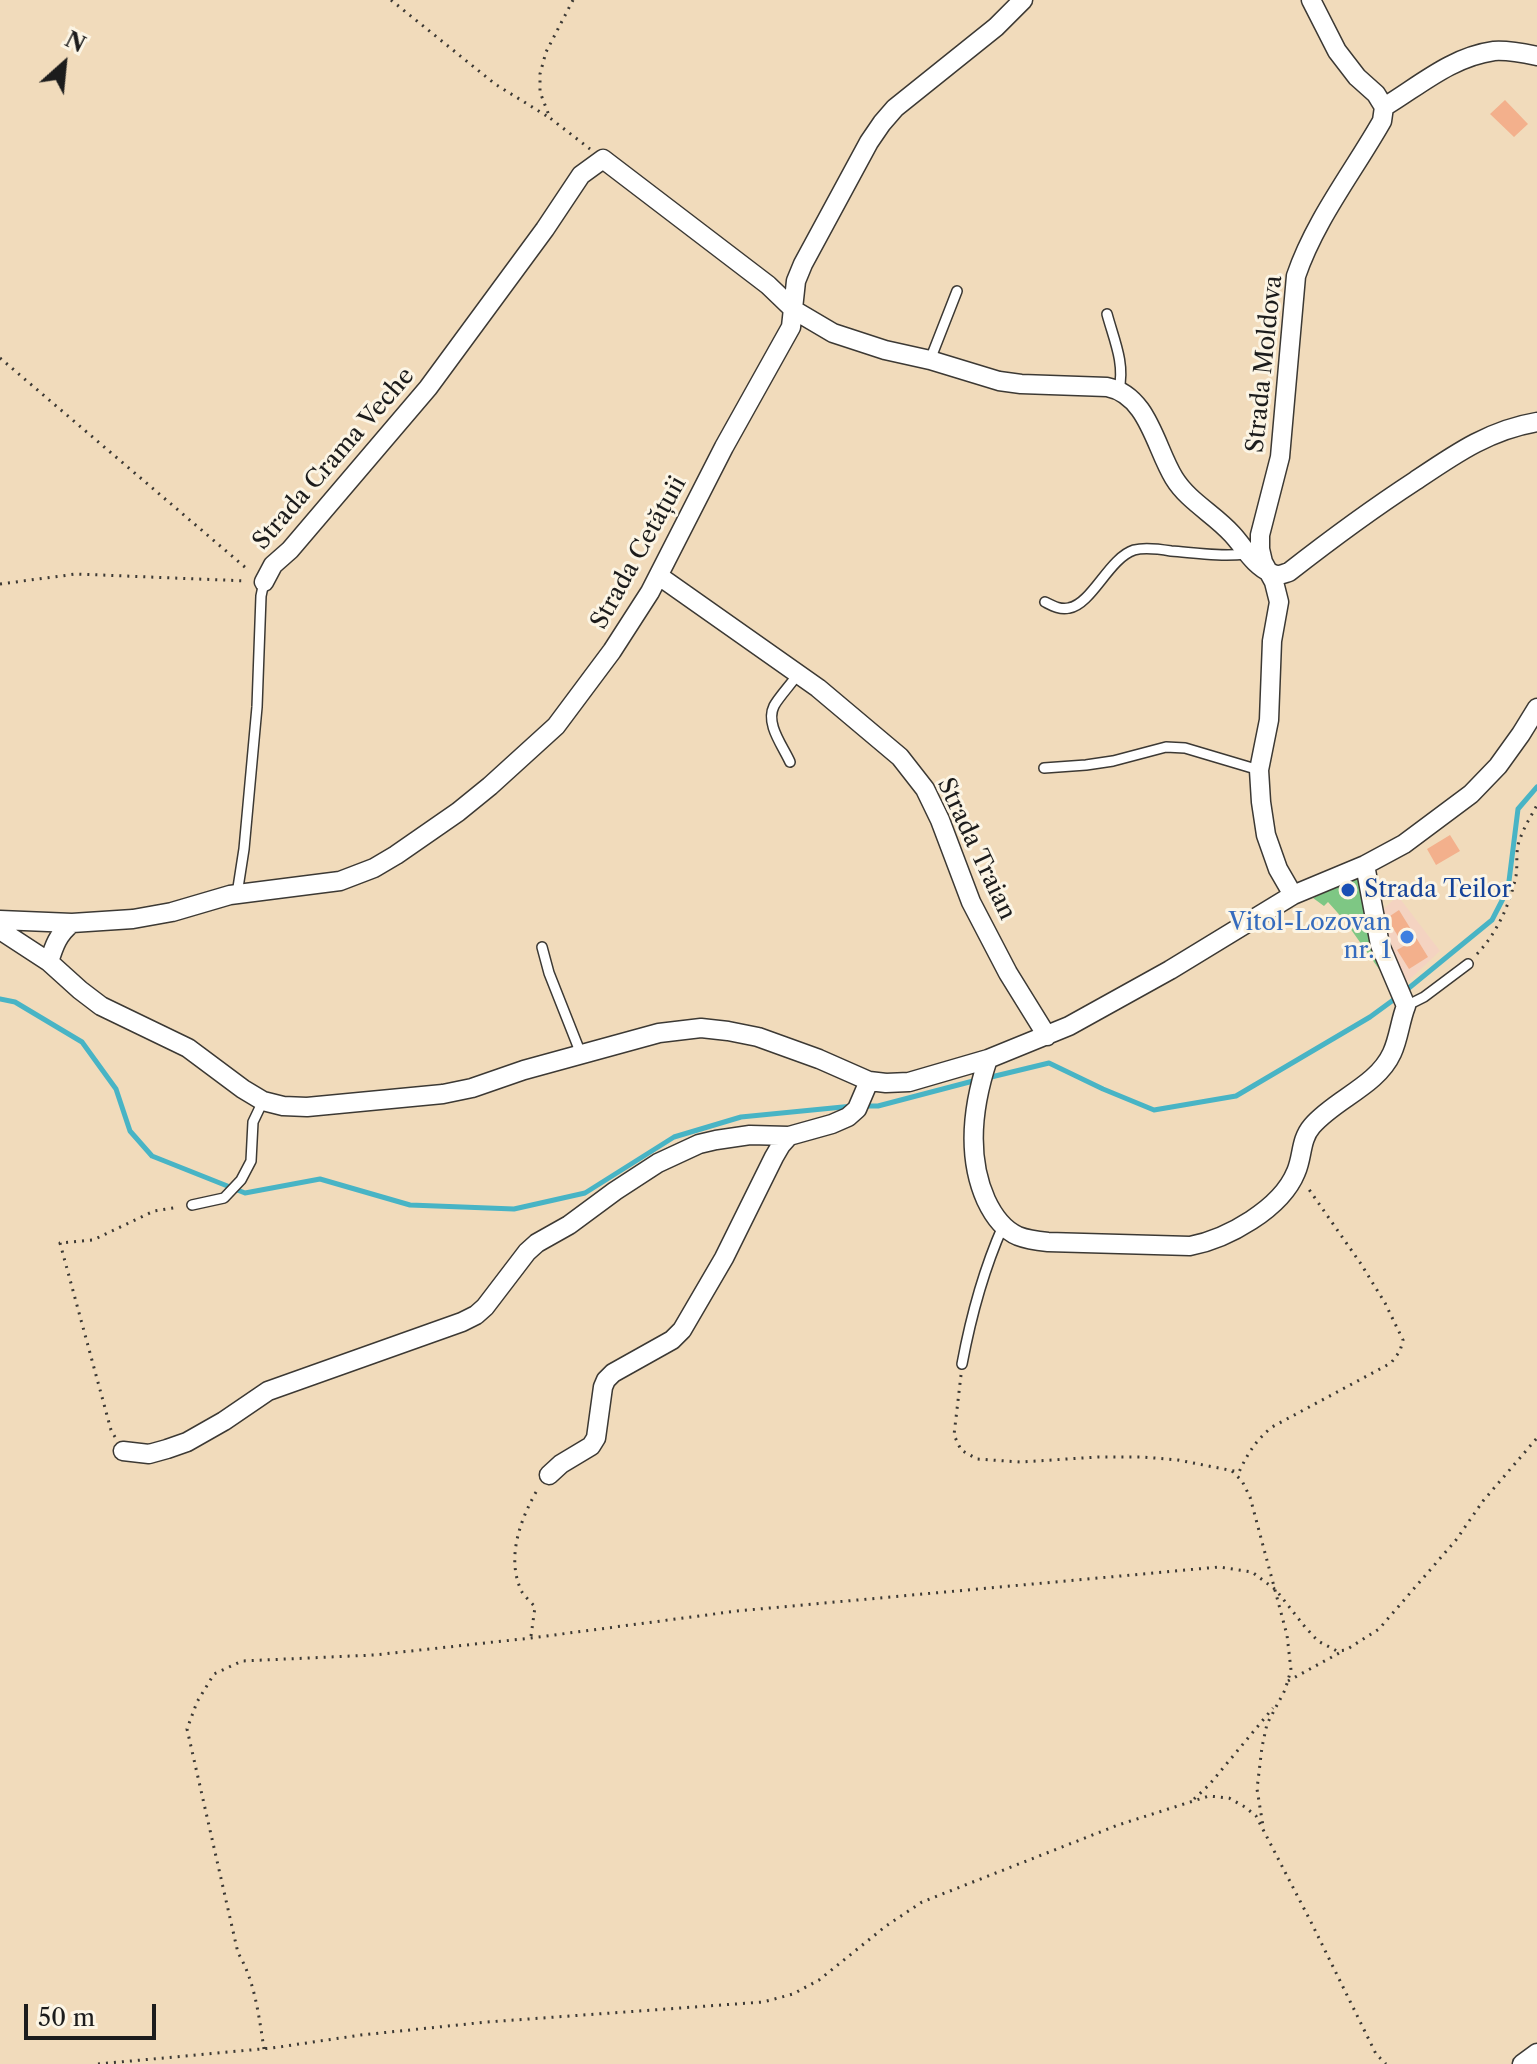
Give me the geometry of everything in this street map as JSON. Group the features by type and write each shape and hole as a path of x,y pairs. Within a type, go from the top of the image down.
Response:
{"street":[{"name":"Strada Cetățuii","path":"0,920 72,923 133,919 237,894 340,881 374,868 458,812 490,786 556,726 612,651 659,576 710,473 791,327 796,281 803,264 869,142 895,108 996,27 1023,0"},
{"path":"1311,0 1337,51 1384,107 1434,73 1462,60 1507,51 1537,56"},
{"name":"Strada Moldova","path":"1293,895 1278,869 1266,835 1259,770 1269,720 1272,641 1279,602 1277,588 1263,562 1260,535 1280,457 1296,276 1302,258 1335,196 1382,121 1384,107"},
{"path":"603,159 768,285 794,310 833,333 999,381 1119,389 1141,411 1174,479 1233,535 1246,554 1277,576 1289,572 1375,507 1469,446 1513,426 1537,422"},
{"name":"Strada Crama Veche","path":"264,582 273,565 290,550 428,388 581,175 603,159"},
{"name":"Strada Traian","path":"659,576 818,688 900,757 925,789 971,902 1008,973 1047,1036"},
{"path":"123,1451 149,1454 177,1446 224,1421 268,1391 476,1315 537,1243 569,1225 658,1163 699,1144 750,1135 789,1136 848,1117 863,1096 886,1083 984,1073 1047,1036 1100,1010 1293,895 1365,865 1404,844 1471,794 1529,738 1537,708"},
{"path":"984,1073 973,1130 976,1172 992,1212 1015,1235 1048,1242 1176,1246 1207,1243 1261,1214 1296,1172 1309,1130 1319,1118 1373,1077 1393,1051 1406,1006 1380,945 1365,865"},
{"path":"49,962 56,941 72,923"},
{"path":"0,930 49,962 101,1006 188,1048 263,1101 283,1106 307,1107 443,1094 659,1033 701,1028 758,1037 819,1059 863,1096"},
{"path":"549,1475 591,1446 596,1438 606,1380 624,1366 672,1340 682,1330 724,1258 774,1157 789,1136"},
{"path":"1522,2064 1537,2053"}],"lane":[{"path":"930,360 957,291"},
{"path":"1107,314 1121,361 1119,389"},
{"path":"1045,602 1059,608 1072,608 1123,556 1133,550 1149,548 1231,556 1246,554"},
{"name":"Strada Crama Veche","path":"237,894 257,707 264,582"},
{"path":"790,762 773,727 773,707 798,674"},
{"path":"1044,768 1100,763 1166,747 1185,748 1259,770"},
{"path":"542,947 581,1054"},
{"path":"1406,1006 1424,997 1468,964"},
{"path":"192,1205 224,1198 241,1180 251,1161 253,1122 263,1101"},
{"path":"962,1364 971,1315 988,1260 1003,1226"}],"path":[{"path":"391,0 495,84 550,118 603,159"},
{"path":"550,118 540,92 540,74 546,52 573,0"},
{"path":"0,358 246,568"},
{"path":"0,584 76,574 264,582"},
{"path":"1468,964 1486,946 1499,925 1516,875 1519,841 1537,805"},
{"path":"962,1364 954,1435 961,1450 977,1459 1020,1462 1142,1457 1178,1460 1239,1472 1257,1440 1272,1427 1391,1363 1400,1351 1403,1340 1361,1264 1296,1172"},
{"path":"123,1451 111,1430 60,1243 93,1240 154,1211 192,1205"},
{"path":"1288,1681 1379,1629 1456,1540 1483,1501 1537,1438"},
{"path":"1231,1470 1242,1481 1250,1497 1287,1635 1291,1670 1267,1724 1262,1747 1257,1789 1263,1829"},
{"path":"531,1638 535,1607 523,1592 515,1568 517,1536 537,1489 549,1475"},
{"path":"264,2049 246,1965 238,1953 187,1729 197,1702 214,1674 242,1661 374,1655 737,1611 1219,1567 1252,1572 1276,1590 1318,1641 1337,1651 1346,1650"},
{"path":"1191,1801 1209,1785 1282,1696"},
{"path":"98,2064 264,2049 487,2022 763,2002 793,1994 819,1980 886,1926 922,1902 1118,1825 1209,1796 1229,1798 1256,1816 1376,2054 1386,2064"}],"shaded area":[{"path":"1398,896 1440,951 1405,984 1396,965 1381,911"}],"green space":[{"path":"1357,878 1371,939 1386,979 1328,902 1324,906 1313,898"}],"building":[{"path":"1505,100 1528,124 1514,137 1490,114"},
{"path":"1450,835 1460,851 1436,865 1427,849"},
{"path":"1399,910 1428,957 1409,969 1397,950 1404,946 1387,918"}],"waterway":[{"path":"1404,992 1492,920 1508,889 1518,809 1537,787"},
{"path":"987,1078 1049,1063 1154,1110 1236,1096 1370,1017 1396,998"},
{"path":"0,999 15,1002 82,1042 116,1089 130,1131 152,1156 245,1193 320,1179 410,1205 514,1209 585,1193 674,1137 741,1117 853,1106"},
{"path":"863,1106 878,1106 977,1080"}],"place":[{"name":"Strada Teilor","path":"1348,890"},
{"name":"Vitol-Lozovan nr. 1","path":"1407,937"}]}
